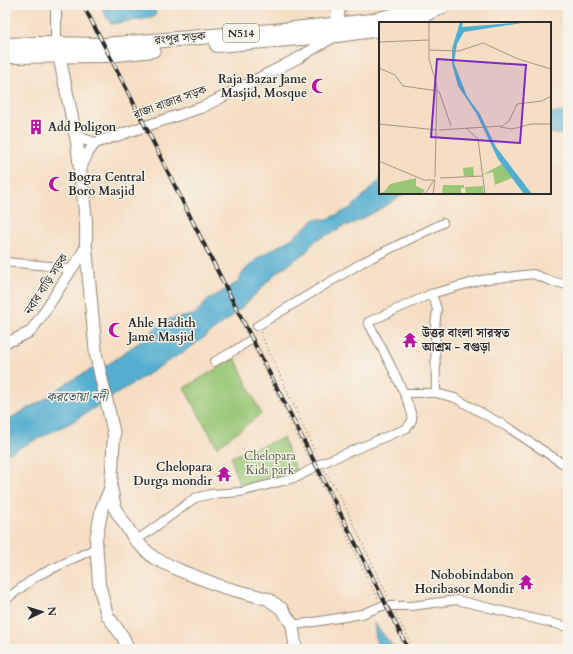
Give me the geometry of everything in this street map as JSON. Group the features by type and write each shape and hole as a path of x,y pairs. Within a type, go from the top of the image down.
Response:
{"highway":[{"name":"রংপুর সড়ক","path":"336,30 410,11 423,5"},
{"path":"408,22 445,5"},
{"name":"রংপুর সড়ক","path":"5,56 104,45 336,30 379,29"},
{"name":"রংপুর সড়ক","path":"5,45 58,50"}],"main road":[{"path":"336,30 339,5"},
{"path":"58,50 76,134 86,221 86,246 96,355 114,434 111,487 115,510 136,542 154,558 182,571 223,586 268,599 282,609 292,624 296,649"},
{"path":"111,487 102,508 96,539 99,584 107,615 123,637 128,649"}],"street":[{"path":"56,5 58,50"},
{"name":"রাজা বাজার সড়ক","path":"94,143 204,107 298,58 336,30"},
{"path":"76,134 83,139 94,143 80,170"},
{"path":"257,326 363,262 443,223"},
{"name":"নবাব বাড়ি সড়ক","path":"5,342 30,332 86,246"},
{"path":"5,262 50,266 71,270"},
{"path":"136,542 194,498 211,494 241,492 298,477 317,466 407,428 412,421 412,415 404,393 368,322 431,294 481,280 533,274 551,281 568,285"},
{"path":"431,294 437,309 435,327 436,393"},
{"path":"214,362 250,340"},
{"path":"404,393 436,393 455,398 509,428 568,467"},
{"path":"5,600 37,576 96,548"},
{"path":"292,624 302,624 362,614 382,606 410,606 457,600 568,627"}],"path":[{"path":"257,326 317,466 382,606"},
{"path":"244,327 284,407 317,466 342,500 414,649"}],"green space":[{"path":"235,358 261,414 217,447 184,388"},
{"name":"Chelopara Kids park","path":"283,438 298,475 241,491 231,457"}],"water":[{"path":"100,5 156,5 155,16 151,18 111,24"},
{"path":"568,112 568,133 551,133 551,113"},
{"name":"করতোয়া নদী","path":"379,182 379,194 404,194 350,225 345,225 316,240 306,252 277,272 230,318 191,347 72,422 5,455 5,421 45,399 68,382 90,370 104,367 146,338 154,329 168,319 195,314 208,300 238,282 247,268 259,257 291,239 315,219 328,219 351,208 375,184"},
{"path":"374,623 395,649 380,649 376,641"}],"railway":[{"path":"83,5 408,649"}],"place":[{"name":"Raja Bazar Jame Masjid, Mosque","path":"319,86"},
{"name":"Add Poligon","path":"36,127"},
{"name":"Bogra Central Boro Masjid","path":"56,184"},
{"name":"Ahle Hadith Jame Masjid","path":"116,330"},
{"name":"উত্তর বাংলা সারস্বত আশ্রম - বগুড়া","path":"410,340"},
{"name":"Chelopara Durga mondir","path":"224,474"},
{"name":"Nobobindabon Horibasor Mondir","path":"526,582"}]}
